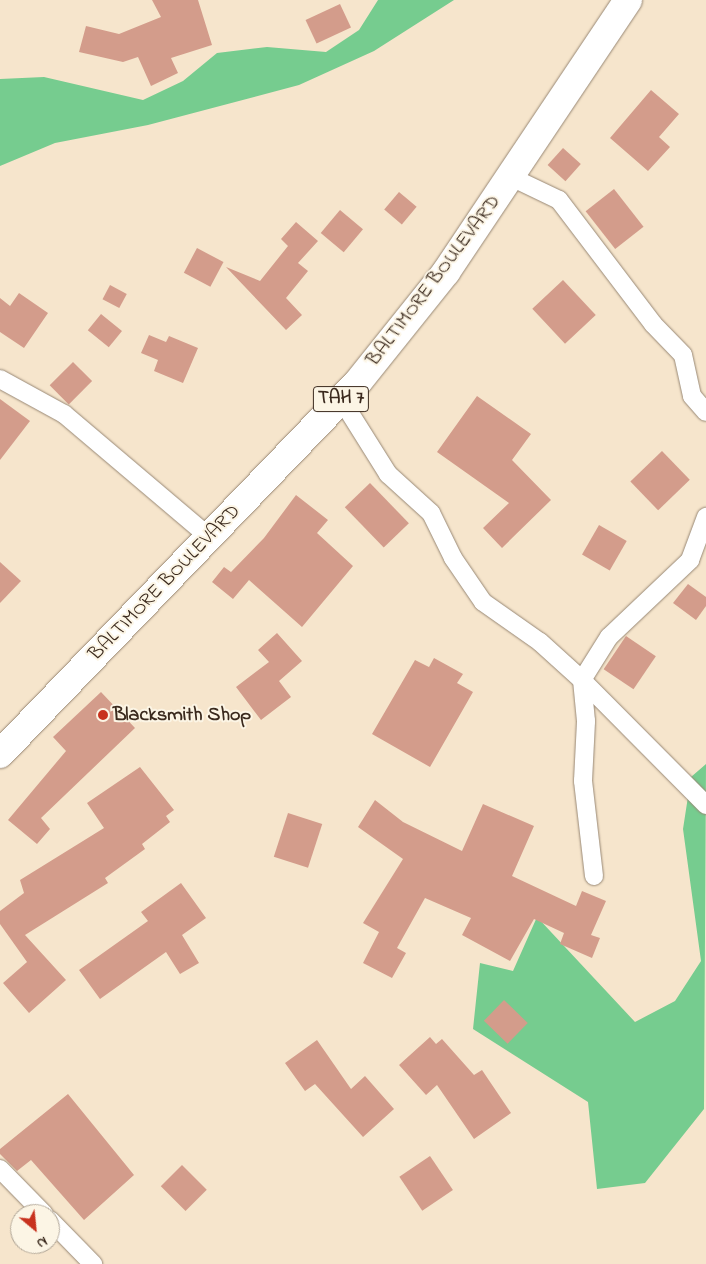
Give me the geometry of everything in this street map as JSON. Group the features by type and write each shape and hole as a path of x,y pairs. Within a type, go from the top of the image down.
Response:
{"highway":[{"name":"BALTIMORE BOULEVARD","path":"0,754 342,399 446,272 628,0"}],"street":[{"path":"511,177 559,200 653,324 683,354 692,396 706,412"},
{"path":"0,378 64,414 209,537"},
{"path":"342,399 388,474 431,513 453,558 483,602 540,642 582,680 706,805"},
{"path":"594,876 582,780 586,721 582,680 609,637 690,560 706,517"},
{"path":"0,1169 34,1204"},
{"path":"60,1230 93,1264"}],"green space":[{"path":"378,0 454,0 374,51 299,85 148,125 55,143 0,166 0,79 44,77 143,100 183,81 217,53 267,47 326,52 359,30"},
{"path":"706,764 704,1109 645,1183 597,1189 588,1102 473,1029 480,963 513,971 537,917 635,1022 675,1001 701,961 683,829 691,777"}],"building":[{"path":"152,0 198,0 212,45 171,58 178,73 151,86 138,57 123,62 79,52 86,26 119,34 161,17"},
{"path":"340,4 351,28 317,44 306,20"},
{"path":"651,90 679,114 659,137 670,147 648,171 610,138"},
{"path":"563,148 581,164 565,181 548,165"},
{"path":"614,189 644,227 615,249 586,211"},
{"path":"399,192 417,207 402,224 384,210"},
{"path":"340,210 363,229 344,252 321,233"},
{"path":"296,222 318,241 298,263 308,271 286,298 302,315 286,330 226,267 260,281 288,246 281,239"},
{"path":"197,248 223,262 210,287 184,273"},
{"path":"563,280 596,315 565,344 532,309"},
{"path":"110,285 127,294 119,308 102,299"},
{"path":"19,293 48,313 24,348 0,332 0,298 10,306"},
{"path":"101,314 122,331 109,347 88,330"},
{"path":"149,335 166,342 169,336 198,348 183,383 154,371 158,360 141,353"},
{"path":"73,362 92,381 69,404 50,385"},
{"path":"477,396 531,434 512,460 551,500 502,548 483,528 509,503 437,452"},
{"path":"0,399 30,421 0,460"},
{"path":"662,451 690,480 658,510 630,482"},
{"path":"370,483 409,523 384,548 345,507"},
{"path":"296,495 328,520 317,533 353,566 302,627 249,580 233,599 212,582 224,567 231,572 264,538"},
{"path":"599,525 627,541 610,570 582,554"},
{"path":"0,562 21,581 0,603"},
{"path":"688,584 706,597 706,606 696,620 673,603"},
{"path":"277,633 302,661 279,681 291,697 261,720 236,687 269,662 258,650"},
{"path":"626,636 656,656 633,689 604,669"},
{"path":"434,658 463,674 457,683 473,692 430,767 372,734 415,660 429,667"},
{"path":"101,692 135,728 41,818 50,829 37,844 8,820 66,751 53,737"},
{"path":"140,767 174,810 166,816 170,822 142,844 145,849 105,878 108,883 25,935 66,980 29,1013 3,983 27,962 0,924 0,911 24,893 20,880 104,828 87,803"},
{"path":"375,800 403,822 462,851 483,804 534,826 512,876 576,906 582,891 606,901 591,935 600,938 592,958 560,944 564,933 534,919 510,961 462,935 471,918 425,898 397,948 406,953 392,978 363,963 379,932 363,923 403,859 358,827"},
{"path":"288,813 322,824 308,868 274,857"},
{"path":"181,883 206,918 182,935 199,963 180,974 166,952 100,999 79,970 148,921 141,912"},
{"path":"504,1000 528,1023 508,1044 484,1021"},
{"path":"430,1037 436,1044 442,1039 474,1075 482,1070 511,1113 474,1139 437,1085 426,1095 399,1065"},
{"path":"317,1040 351,1089 365,1076 394,1109 363,1137 315,1084 305,1091 285,1063"},
{"path":"68,1094 134,1175 84,1220 31,1160 17,1171 0,1154 0,1149"},
{"path":"430,1156 453,1190 422,1211 399,1177"},
{"path":"182,1165 207,1190 186,1211 161,1186"}],"place":[{"name":"Blacksmith Shop","path":"103,715"}]}
